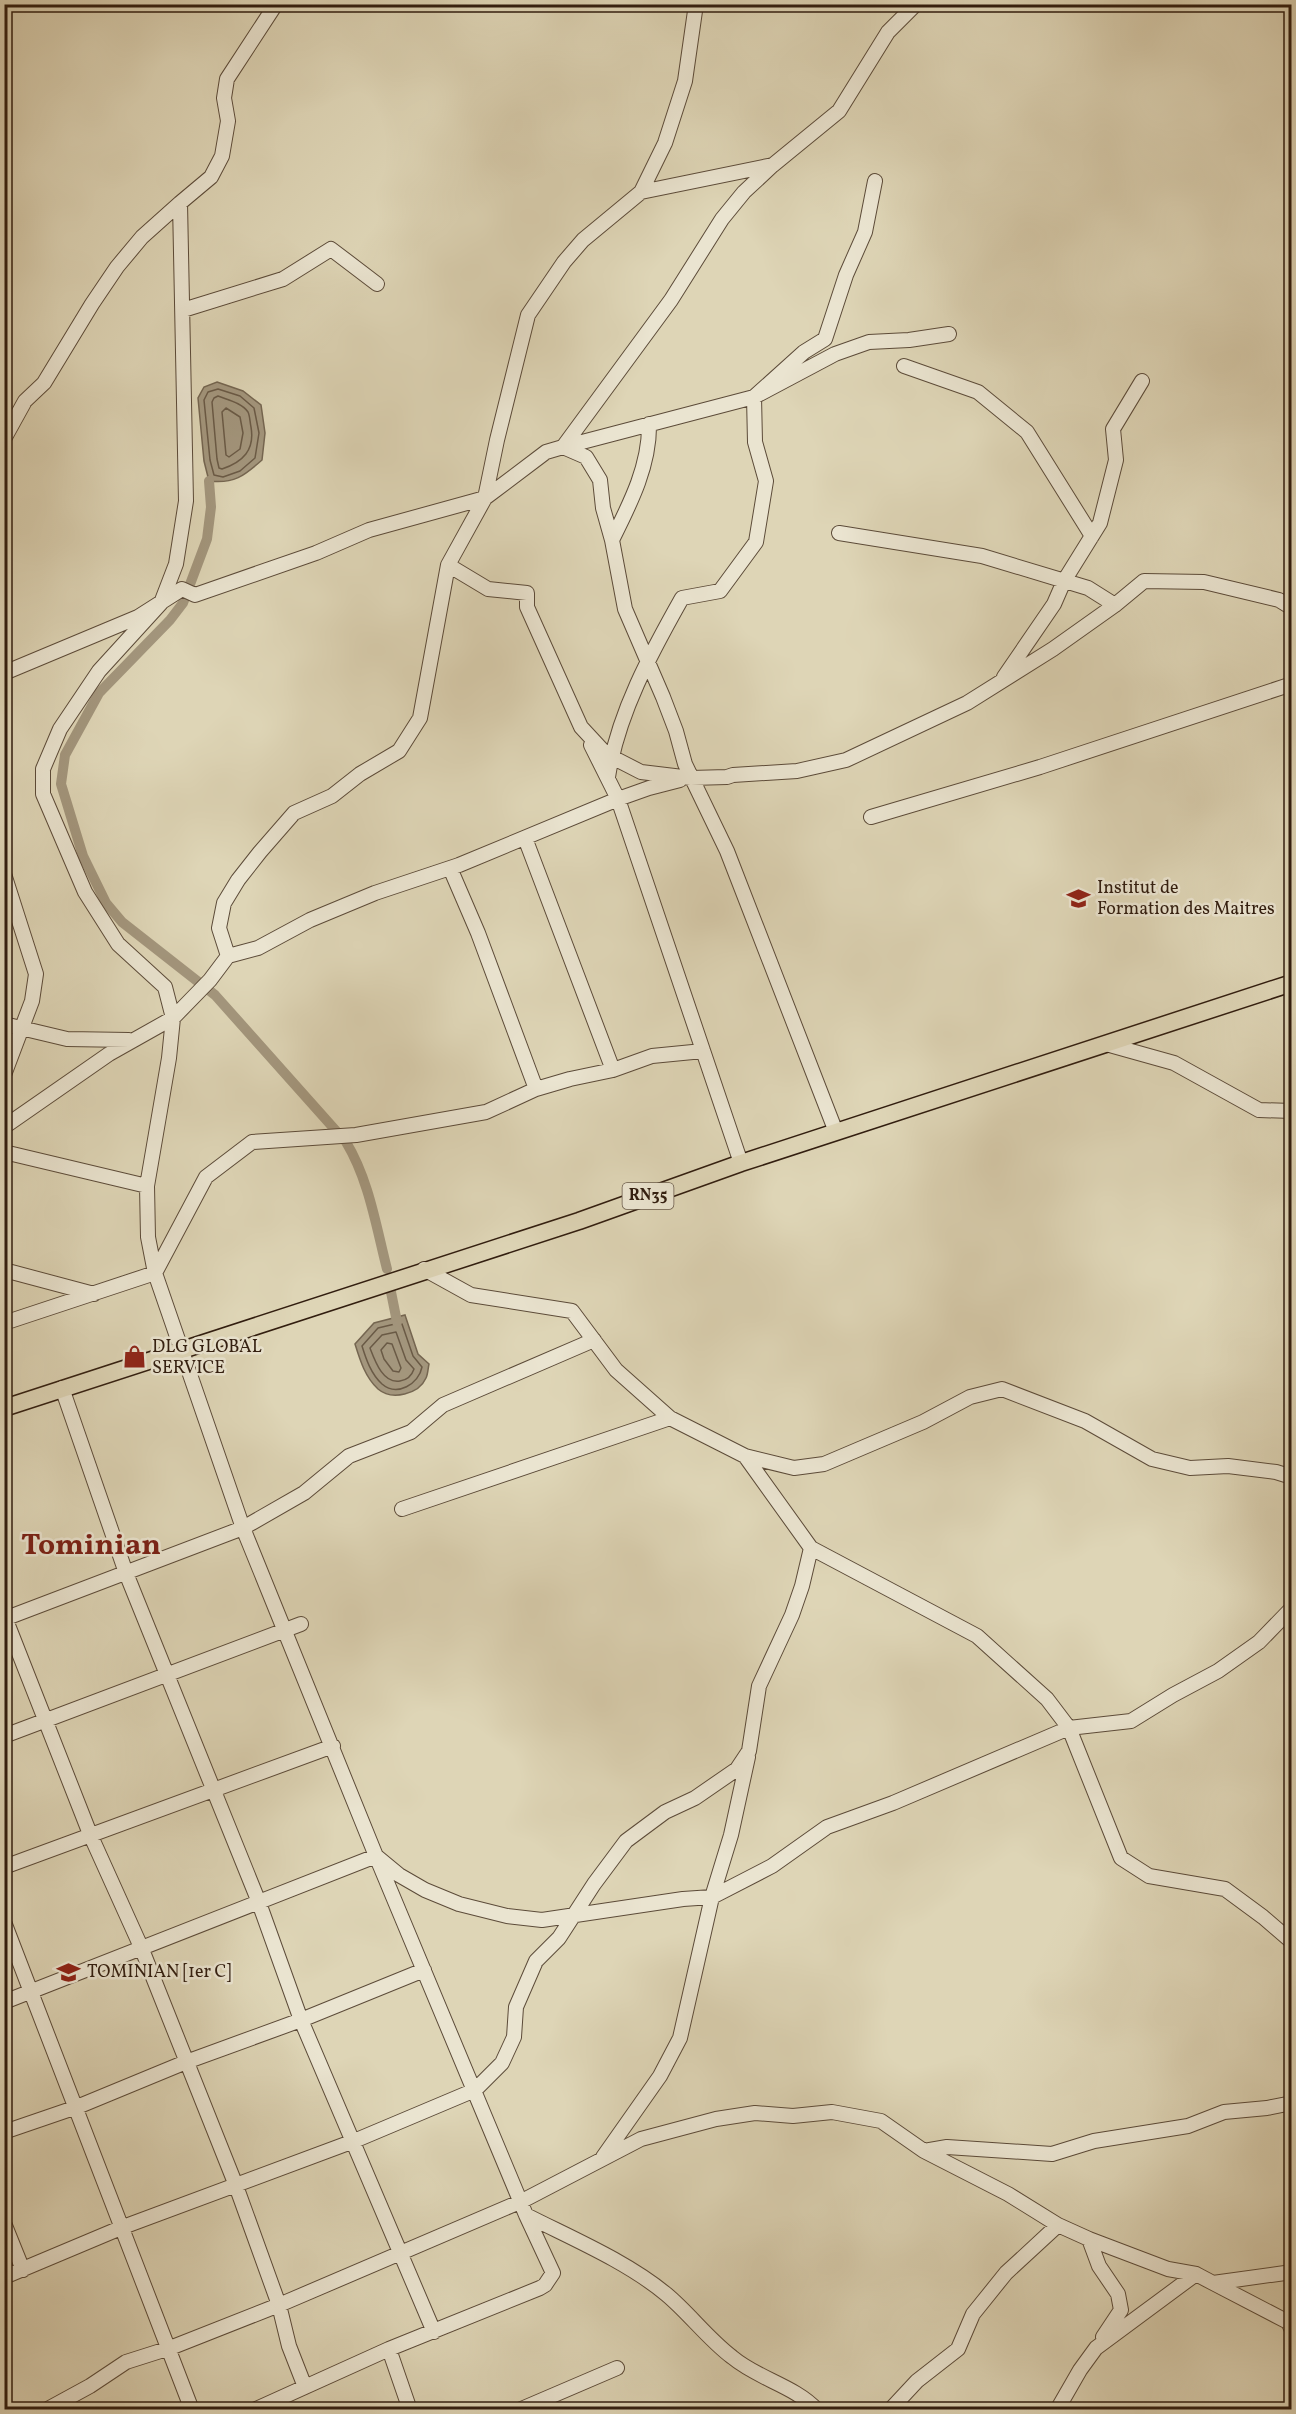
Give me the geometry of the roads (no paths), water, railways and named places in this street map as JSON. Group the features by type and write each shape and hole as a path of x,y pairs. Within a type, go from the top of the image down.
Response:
{"main road":[{"name":"RN35","path":"4,1408 424,1269 579,1221 741,1163 1292,983"}],"street":[{"path":"4,439 25,401 44,383 117,267 142,237 211,177 222,156 228,121 224,98 227,79 276,4"},
{"path":"228,956 219,928 224,903 253,861 294,813 332,796 360,774 399,751 420,718 448,566 485,498 528,315 564,262 583,240 641,192 665,143 685,81 696,4"},
{"path":"563,447 671,300 722,219 744,192 773,165 839,111 888,32 911,7"},
{"path":"641,192 773,165"},
{"path":"608,777 611,757 647,659 682,598 720,591 756,542 766,481 755,442 754,397 804,352 825,339 846,275 865,232 875,181"},
{"path":"180,203 186,501 176,564 161,603 99,671 60,729 43,769 43,794 85,892 118,944 165,987 173,1018 169,1058 147,1186 148,1237 155,1273 243,1528 376,1856 553,2273 546,2284 388,2349 305,2387 284,2403 254,2409"},
{"path":"183,310 283,279 331,249 377,284"},
{"path":"4,673 138,617 182,589 195,595 316,553 369,530 485,498 546,452 754,397 835,354 869,342 909,340 949,334"},
{"path":"904,366 978,392 1027,432 1092,536"},
{"path":"1001,681 1054,604 1064,581 1100,523 1116,460 1113,429 1142,381"},
{"path":"612,540 635,495 650,441 650,424"},
{"path":"563,447 586,457 600,480 603,508 626,609 676,731 691,778 727,851 836,1132"},
{"path":"839,533 982,556 1088,588 1115,605"},
{"path":"448,566 488,589 527,593 527,608 581,727 618,799 741,1163"},
{"path":"581,727 606,754 641,772 691,778 797,771 846,760 967,703 1053,649 1115,605 1144,581 1204,582 1279,600 1292,608"},
{"path":"871,817 1040,767 1292,684"},
{"path":"4,1126 99,1060 173,1018 198,994 228,956 258,948 310,920 375,893 450,868 618,799 649,788 691,778"},
{"path":"525,837 613,1070"},
{"path":"450,868 478,933 536,1089"},
{"path":"4,874 36,974 32,1001 4,1075"},
{"path":"4,1024 67,1039 132,1040"},
{"path":"1106,1044 1174,1063 1259,1110 1292,1111"},
{"path":"4,1323 155,1273 206,1177 252,1142 356,1135 486,1112 536,1089 570,1079 613,1070 652,1056 703,1051"},
{"path":"4,1152 147,1186"},
{"path":"424,1269 471,1295 572,1311 616,1370 670,1418 745,1456 794,1468 824,1464 923,1422 970,1397 1002,1389 1085,1421 1152,1459 1190,1468 1240,1467 1276,1472 1292,1477"},
{"path":"4,1270 94,1294"},
{"path":"305,2387 290,2346 279,2305 235,2184 141,1947 90,1834 5,1618 243,1528 304,1493 349,1456 411,1432 444,1405 594,1340"},
{"path":"62,1388 126,1573 258,1900 302,2020 434,2332"},
{"path":"402,1509 670,1418"},
{"path":"745,1456 811,1548 977,1636 1047,1699 1070,1728 1121,1858 1149,1876 1225,1889 1292,1942"},
{"path":"602,2159 660,2076 680,2038 712,1897 730,1835 749,1750 759,1686 792,1616 811,1548"},
{"path":"376,1856 399,1875 425,1890 459,1904 507,1916 543,1920 712,1897 772,1866 826,1827 893,1803 1070,1728 1131,1721 1218,1671 1250,1648 1292,1608"},
{"path":"4,1736 301,1624"},
{"path":"4,1867 333,1746"},
{"path":"4,2277 123,2227 354,2140 475,2090 502,2063 514,2037 516,2007 536,1961 559,1938 626,1841 665,1812 694,1798 737,1769 749,1750"},
{"path":"4,2002 258,1900 376,1856"},
{"path":"4,1922 192,2409"},
{"path":"4,2132 76,2107 186,2062 302,2020 424,1970"},
{"path":"924,2151 947,2146 1052,2154 1094,2140 1188,2126 1224,2112 1292,2103"},
{"path":"46,2409 90,2386 126,2362 170,2348 279,2305 401,2252 524,2208 602,2159 641,2139 716,2119 755,2113 793,2116 832,2112 881,2121 924,2151 1008,2194 1058,2225 1168,2269 1196,2274 1288,2322 1292,2330"},
{"path":"524,2208 626,2267 664,2292 731,2357 767,2380 798,2393 817,2409"},
{"path":"4,2223 23,2270"},
{"path":"890,2409 917,2380 958,2349 974,2314 1006,2273 1058,2225"},
{"path":"1057,2409 1080,2370 1121,2310 1118,2294 1100,2266 1089,2239"},
{"path":"1213,2283 1292,2272"},
{"path":"1096,2348 1196,2274"},
{"path":"388,2349 410,2409"},
{"path":"519,2409 617,2368"},
{"path":"69,2409 90,2386"}],"water":[{"path":"217,382 243,391 261,405 265,433 262,460 238,478 218,482 209,481 204,461 198,398 204,387"},
{"path":"405,1315 418,1354 429,1364 428,1373 423,1384 418,1388 405,1394 390,1395 378,1389 366,1374 355,1344 374,1323"}],"waterway":[{"path":"209,481 211,507 207,539 183,603 170,620 99,693 65,755 61,784 83,856 106,903 122,922 215,995 346,1142 361,1172 387,1269"},
{"path":"391,1292 397,1322"}],"place":[{"name":"Institut de Formation des Maitres","path":"1079,898"},
{"name":"DLG GLOBAL SERVICE","path":"134,1357"},
{"name":"TOMINIAN [1er C]","path":"69,1972"}],"district":[{"name":"Tominian","path":"91,1546"}]}
